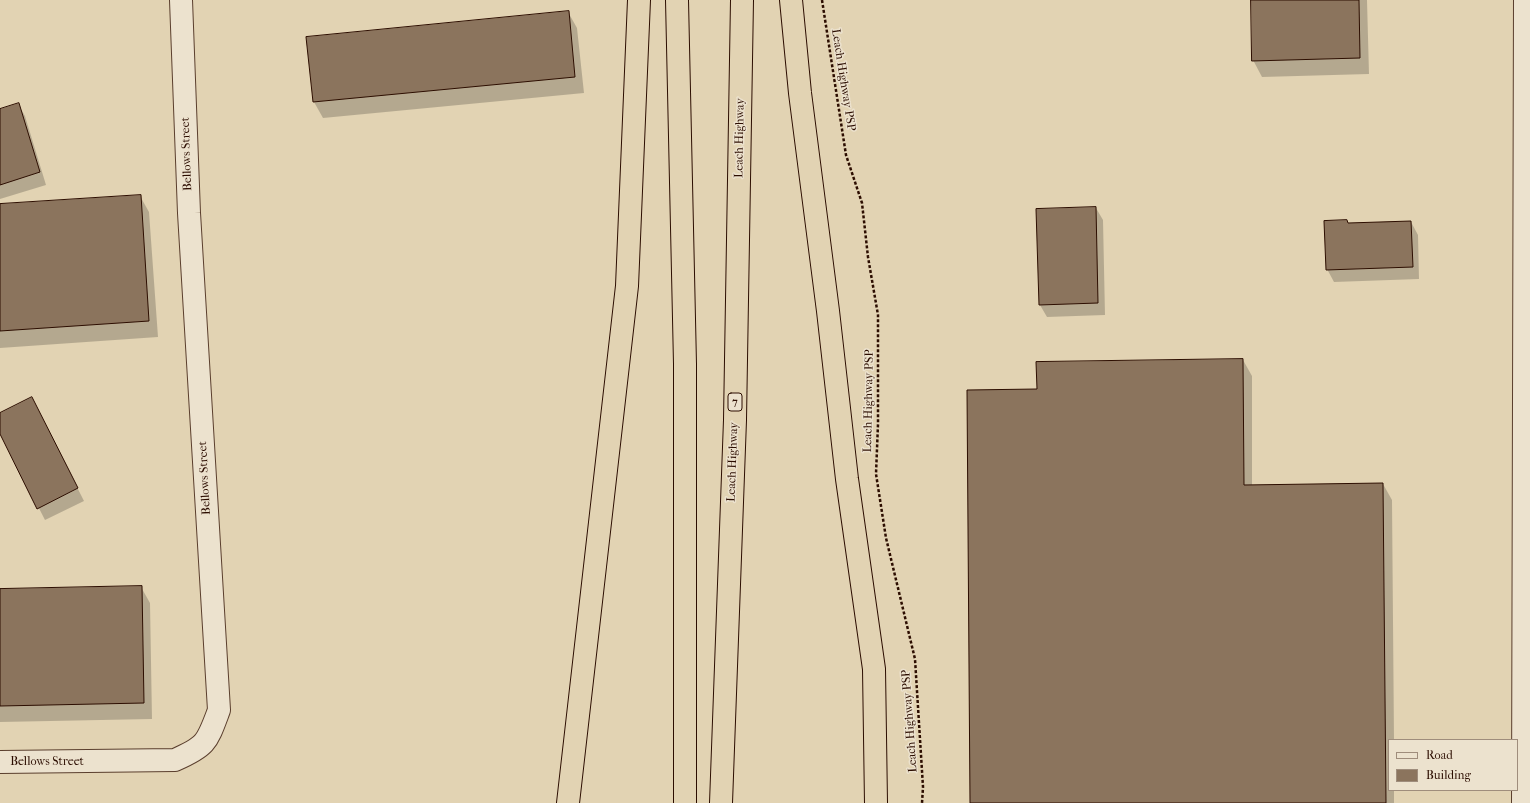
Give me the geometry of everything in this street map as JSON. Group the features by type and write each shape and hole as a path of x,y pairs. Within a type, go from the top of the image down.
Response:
{"highway":[{"path":"568,803 627,286 639,0"},
{"path":"677,0 686,364 685,803"},
{"name":"Leach Highway","path":"721,803 735,420 742,0"},
{"path":"792,0 800,93 828,311 847,479 874,668 876,803"}],"street":[{"name":"Bellows Street","path":"0,762 175,760 198,750 210,736 219,710 189,221 181,0"},
{"path":"1523,803 1528,171 1525,0"}],"path":[{"name":"Leach Highway PSP","path":"822,0 846,155 862,203 878,315 878,424 876,474 886,538 915,659 923,787 922,803"}],"building":[{"path":"1251,0 1359,0 1360,58 1252,61"},
{"path":"569,11 575,77 313,102 306,37"},
{"path":"19,103 40,172 0,185 0,109"},
{"path":"141,195 149,321 0,331 0,204"},
{"path":"1096,207 1098,303 1039,305 1036,209"},
{"path":"1347,220 1348,223 1411,221 1413,267 1326,270 1324,221"},
{"path":"1243,359 1244,485 1383,483 1386,803 970,803 967,390 1037,389 1036,362"},
{"path":"32,397 78,488 37,509 0,434 0,413"},
{"path":"142,586 144,703 0,706 0,589"}]}
